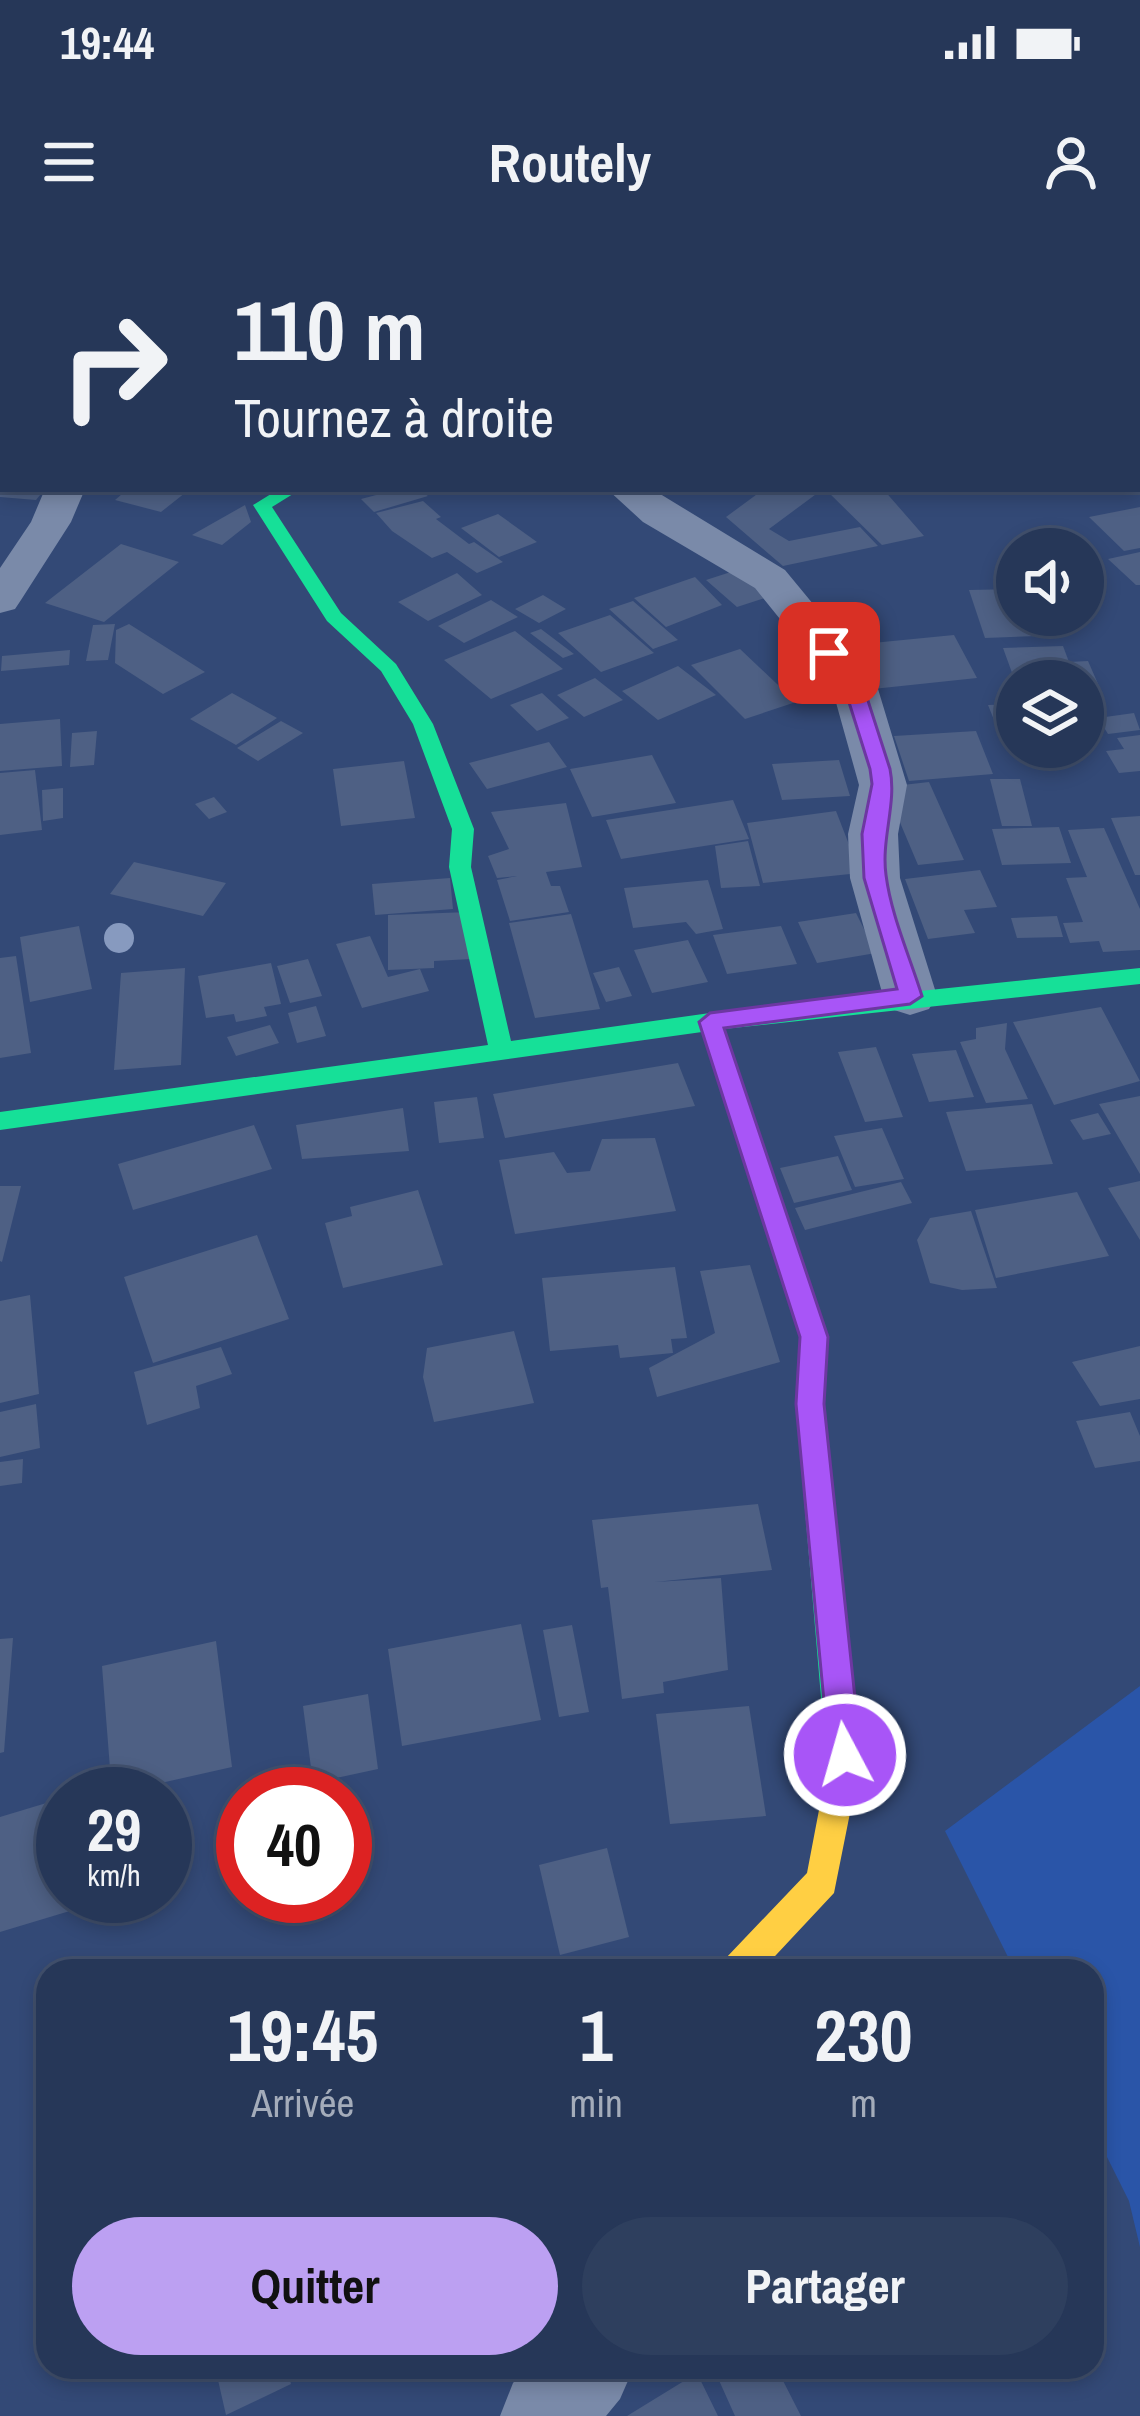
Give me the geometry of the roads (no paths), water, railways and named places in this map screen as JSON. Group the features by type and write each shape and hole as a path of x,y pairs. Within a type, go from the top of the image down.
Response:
{"street":[{"path":"0,599 51,522 64,492"},
{"path":"286,492 262,505 275,519 276,530 334,617 389,668 423,724 463,830 460,867 501,1048"},
{"path":"631,492 770,579 852,679 883,784 873,834 875,878 910,996"},
{"path":"0,1121 501,1048 910,996 1140,976"},
{"path":"710,1022 814,1337 810,1404 845,1755 822,1881 747,1959"},
{"path":"546,2416 578,2379"}]}
